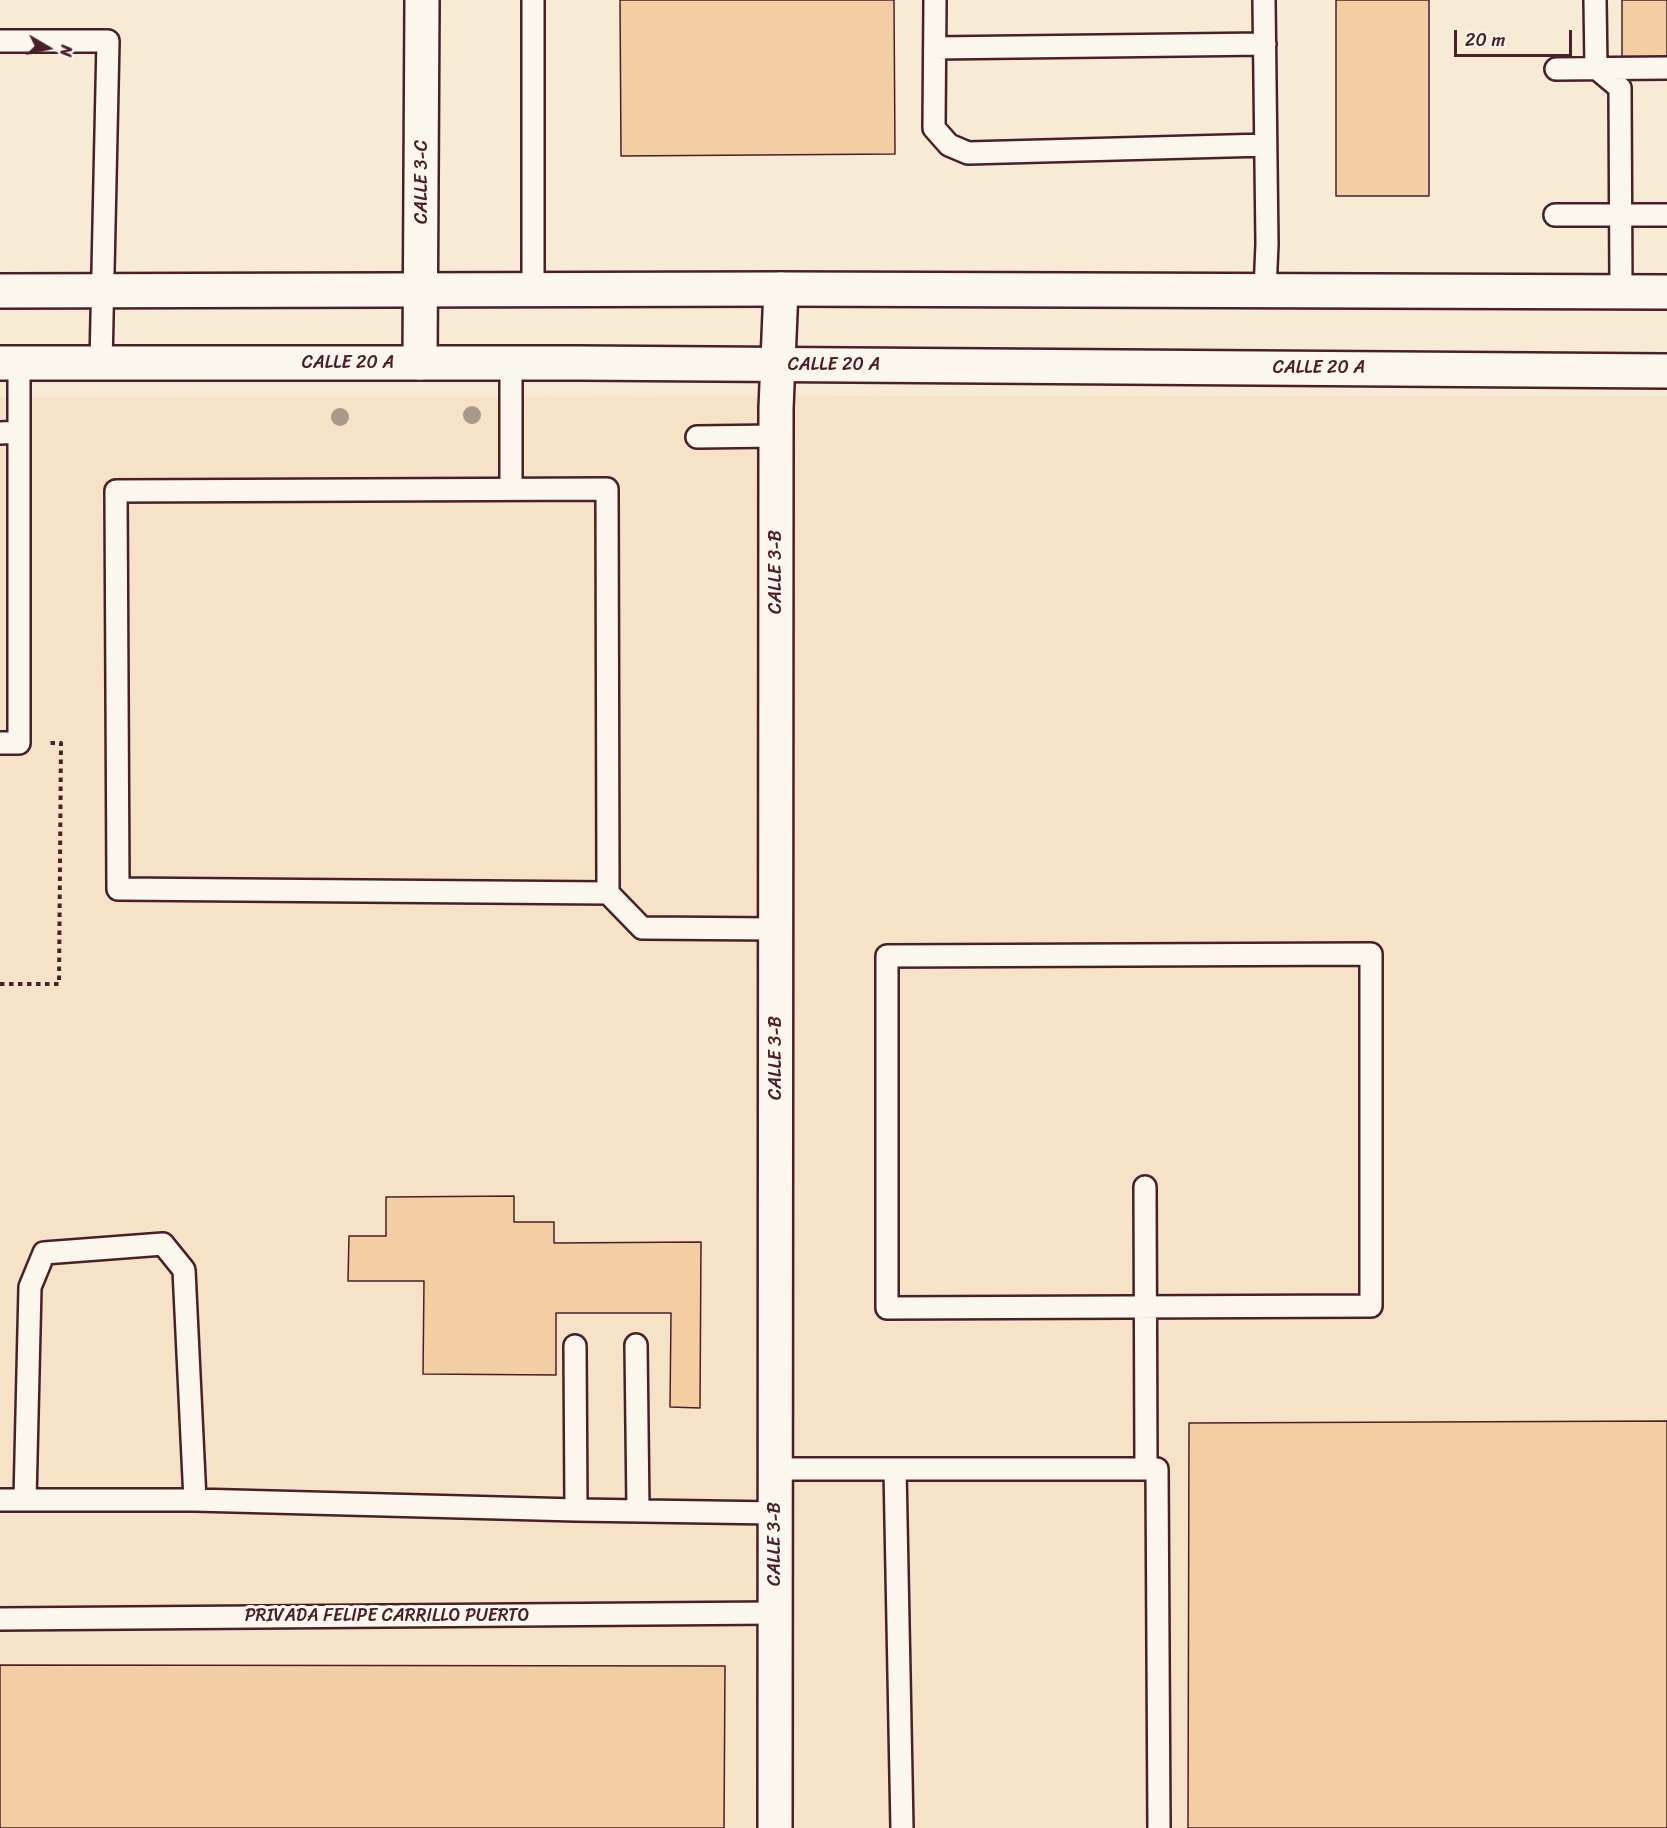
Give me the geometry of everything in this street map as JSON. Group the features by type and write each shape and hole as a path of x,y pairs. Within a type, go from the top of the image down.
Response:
{"street":[{"name":"CALLE 3-C","path":"420,363 422,0"},
{"path":"0,291 781,289 1667,292"},
{"name":"CALLE 3-B","path":"775,1828 777,364 781,289"},
{"name":"CALLE 20 A","path":"10,363 777,364 1667,371"}],"lane":[{"path":"533,0 533,290"},
{"path":"936,0 934,128 949,145 968,153 1265,145"},
{"path":"1264,0 1267,244 1265,291"},
{"path":"1595,0 1596,68 1620,88 1621,292"},
{"path":"0,41 108,41 101,363"},
{"path":"935,48 1265,44"},
{"path":"1556,69 1667,68"},
{"path":"1555,215 1667,214"},
{"path":"0,744 19,743 9,432 10,363"},
{"path":"511,363 511,489"},
{"path":"697,437 777,436"},
{"path":"608,893 118,889 116,491 607,489 608,893 642,928 776,929"},
{"path":"1371,954 1371,1306 1145,1307 887,1308 887,956 1371,954"},
{"path":"1145,1187 1146,1469"},
{"path":"25,1500 30,1287 44,1253 163,1244 184,1270 195,1500"},
{"path":"636,1345 638,1510"},
{"path":"575,1346 576,1510"},
{"path":"775,1469 1157,1469 1159,1828"},
{"path":"896,1469 902,1828"},
{"path":"0,1500 195,1500 775,1513"},
{"name":"PRIVADA FELIPE CARRILLO PUERTO","path":"0,1619 775,1612"}],"path":[{"path":"0,984 59,984 61,743"}],"shaded area":[{"path":"1667,396 1667,1828 0,1828 0,397"}],"building":[{"path":"620,0 894,0 895,154 621,156"},
{"path":"1336,0 1429,0 1429,196 1336,196"},
{"path":"1622,0 1667,0 1667,57 1622,57"},
{"path":"514,1196 514,1222 554,1222 554,1243 701,1242 700,1408 670,1407 671,1313 556,1313 556,1375 423,1374 424,1281 348,1281 349,1236 386,1236 386,1197"},
{"path":"1667,1421 1667,1828 1188,1828 1189,1423"},
{"path":"0,1665 725,1666 724,1828 0,1828"}]}
